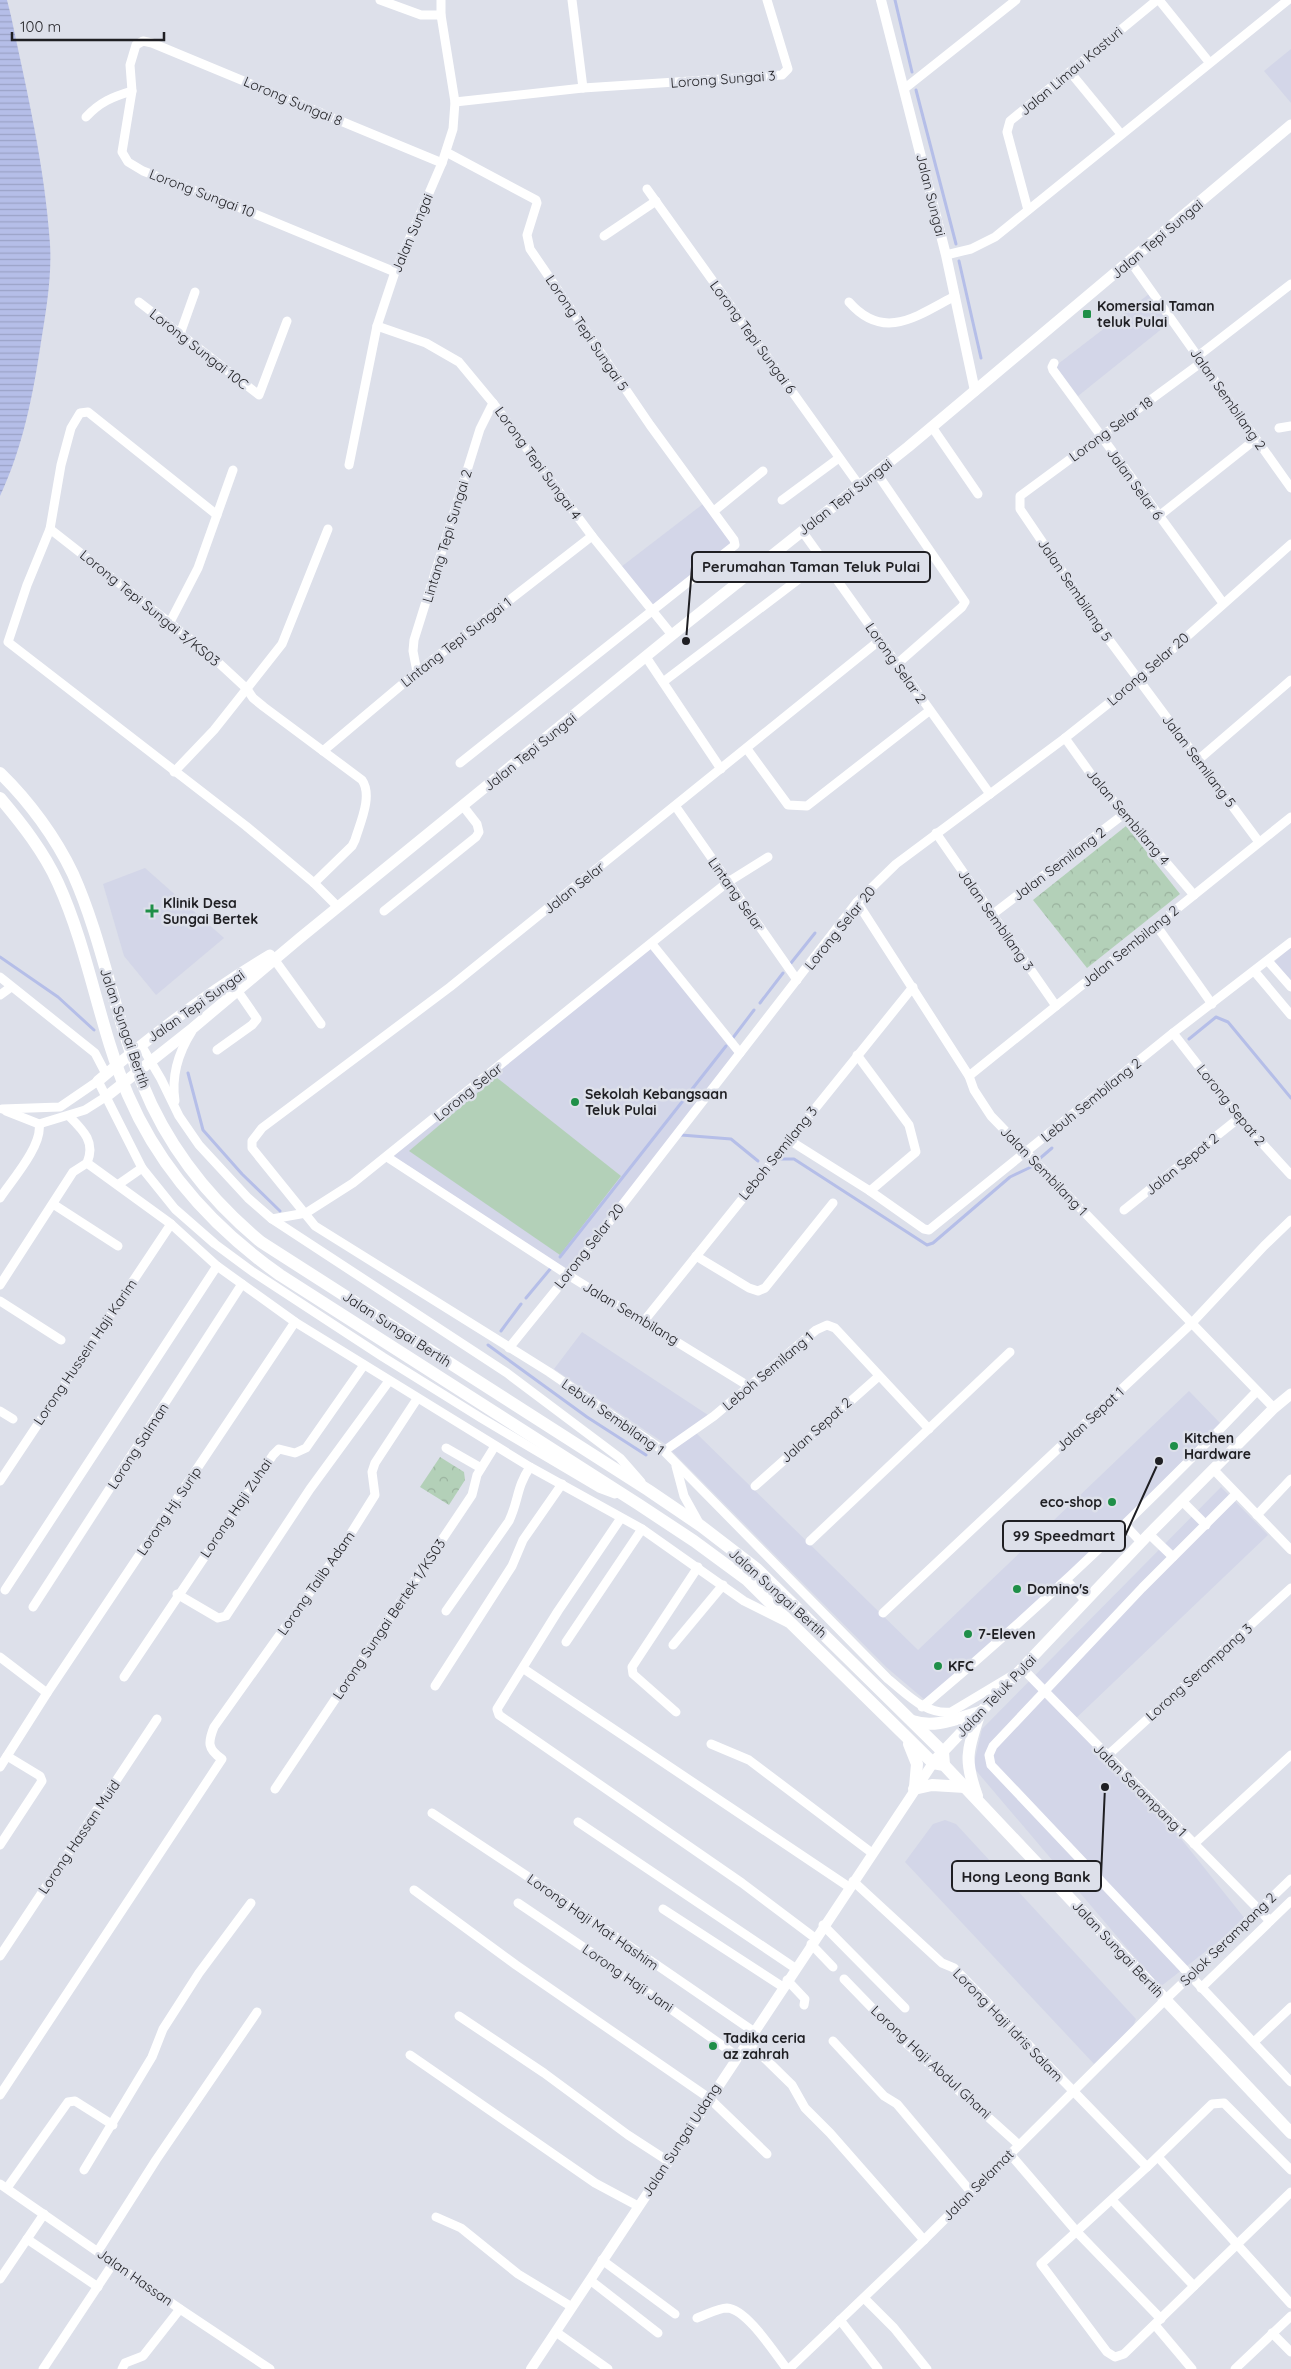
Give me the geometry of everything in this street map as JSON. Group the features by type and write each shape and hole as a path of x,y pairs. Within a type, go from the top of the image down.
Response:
{"main road":[{"name":"Jalan Tepi Sungai","path":"107,1096 193,1028 274,959 672,634 976,391 1291,125"},
{"name":"Jalan Sungai Bertih","path":"0,773 47,830 72,874 91,922 125,1038 142,1084 185,1162 215,1200 261,1242 648,1490 701,1526 757,1569 943,1752"},
{"name":"Jalan Sungai Bertih","path":"0,798 36,844 58,882 76,930 128,1094 149,1137 172,1172 204,1210 251,1255 638,1504 747,1580 902,1732 965,1787 1291,2133"},
{"name":"Jalan Tepi Sungai","path":"102,1077 141,1045 220,987 300,938"},
{"name":"Jalan Teluk Pulai","path":"943,1752 1145,1538 1274,1408 1291,1394"},
{"path":"911,1721 921,1724 936,1724 980,1712 968,1758 968,1772 980,1803"},
{"path":"902,1732 915,1754 917,1764 915,1788 932,1785 965,1787"},
{"path":"938,1764 943,1752"}],"street":[{"path":"380,0 421,15 441,15"},
{"name":"Jalan Sungai","path":"349,465 377,326 395,272 442,163 453,130 455,102 441,15 441,0"},
{"path":"572,0 583,88"},
{"name":"Lorong Sungai 3","path":"455,102 583,88 782,75 788,69 767,0"},
{"name":"Jalan Sungai","path":"881,0 946,256 976,391"},
{"path":"904,89 1016,0"},
{"path":"1158,0 1209,62"},
{"name":"Jalan Limau Kasturi","path":"1028,210 1007,132 1010,121 1158,0"},
{"path":"946,256 971,249 995,238 1209,62 1288,0"},
{"name":"Lorong Sungai 10","path":"143,41 136,45 132,56 132,91 122,152 128,162 143,170 395,272"},
{"name":"Lorong Sungai 8","path":"143,41 442,163"},
{"path":"1070,72 1121,134"},
{"path":"86,117 107,98 132,91"},
{"name":"Lorong Tepi Sungai 5","path":"446,152 536,200 537,203 527,235 530,249 650,425 734,540 733,548 652,610"},
{"name":"Lorong Tepi Sungai 6","path":"647,189 859,485"},
{"path":"604,236 656,201"},
{"name":"Jalan Sembilang 2","path":"1130,261 1291,488"},
{"name":"Lorong Selar 18","path":"1020,496 1200,359 1291,284"},
{"path":"180,334 195,292"},
{"path":"849,302 867,319 876,322 894,323 913,318 955,296"},
{"name":"Lorong Sungai 10C","path":"139,302 259,395 287,321"},
{"name":"Lorong Tepi Sungai 4","path":"377,326 426,343 450,355 459,362 493,402 592,536 672,634"},
{"name":"Jalan Selar 6","path":"1054,363 1053,370 1223,603"},
{"name":"Lintang Tepi Sungai 2","path":"417,672 414,640 480,429 493,402"},
{"path":"217,515 88,412 80,413 71,428 61,465 50,529 27,585 8,642 246,826 314,883 338,907"},
{"path":"1279,428 1291,426"},
{"path":"932,427 978,494"},
{"path":"1159,516 1256,439"},
{"path":"782,500 839,458"},
{"path":"169,624 198,568 233,470"},
{"path":"714,511 763,471"},
{"path":"876,472 965,602 962,607 897,664"},
{"name":"Jalan Sembilang 5","path":"1020,496 1020,509 1138,680"},
{"name":"Lorong Tepi Sungai 3/KS03","path":"50,529 207,652 264,707 362,780 367,787 366,797 352,846 314,883"},
{"path":"174,772 214,730 282,644 328,529"},
{"name":"Lorong Selar 2","path":"802,530 990,794"},
{"name":"Lintang Tepi Sungai 1","path":"323,751 417,672 592,536"},
{"name":"Lorong Selar 20","path":"509,1348 568,1275 857,902 896,864 1065,738 1138,680 1291,544"},
{"path":"663,682 824,560"},
{"path":"460,763 652,610"},
{"name":"Jalan Selar","path":"262,1128 450,987 880,640"},
{"path":"646,657 721,769"},
{"name":"Jalan Semilang 5","path":"1138,680 1260,842"},
{"path":"1198,760 1291,680"},
{"path":"747,749 788,805 807,806 930,710"},
{"name":"Jalan Sembilang 4","path":"1065,738 1093,777 1194,895"},
{"path":"384,911 476,837 479,832 477,824 463,806"},
{"name":"Lintang Selar","path":"676,806 797,980"},
{"name":"Jalan Semilang 2","path":"993,914 1124,814"},
{"name":"Jalan Sembilang 2","path":"970,1076 1291,817"},
{"name":"Jalan Sembilang 3","path":"936,833 1056,1006"},
{"name":"Lorong Selar","path":"272,1219 306,1214 354,1183 728,882 768,857"},
{"name":"Jalan Sembilang 1","path":"857,902 970,1076 974,1090 991,1116 1274,1408"},
{"path":"1156,925 1212,1004"},
{"name":"Lebuh Sembilang 2","path":"789,1140 870,1191 924,1229 929,1230 1173,1033 1291,942"},
{"path":"652,944 740,1053"},
{"path":"274,959 321,1024"},
{"path":"1268,961 1291,987"},
{"path":"1254,972 1291,1015"},
{"path":"0,977 95,1053 107,1096 142,1168 175,1209 253,1272 481,1418 598,1488 638,1504"},
{"path":"0,995 11,987"},
{"name":"Leboh Semilang 3","path":"644,1321 913,987"},
{"name":"Jalan Tepi Sungai","path":"217,1050 252,1026 257,1019 237,990"},
{"path":"179,1116 173,1087 174,1071 181,1050 193,1028"},
{"name":"Lorong Sepat 2","path":"1173,1033 1239,1118 1291,1175"},
{"path":"141,1045 179,1116 220,1170 272,1219 506,1373 620,1458 648,1490"},
{"path":"857,1056 909,1125 915,1142 916,1152 870,1191"},
{"path":"1,1109 60,1107 102,1077"},
{"path":"1,1109 39,1124 85,1110 107,1096"},
{"path":"0,1286 74,1172 87,1163 92,1152 87,1136 69,1116"},
{"name":"Jalan Sepat 2","path":"1124,1210 1239,1118"},
{"path":"0,1198 36,1144 40,1133 39,1124"},
{"name":"Lebuh Sembilang 1","path":"262,1128 252,1141 252,1148 315,1226 509,1348 664,1451 881,1672 922,1707 939,1714 951,1712 1023,1669"},
{"name":"Jalan Sembilang","path":"387,1157 568,1275 750,1387"},
{"path":"87,1163 119,1184 171,1224 217,1266 295,1322 530,1467 642,1529 772,1617 796,1627"},
{"path":"119,1184 142,1168"},
{"path":"696,1256 758,1291 765,1288 833,1203"},
{"path":"53,1204 118,1246"},
{"name":"Jalan Sepat 1","path":"883,1612 1191,1324 1291,1220"},
{"name":"Lorong Hussein Haji Karim","path":"0,1481 171,1224"},
{"path":"5,1590 217,1266"},
{"name":"Lorong Salman","path":"33,1607 242,1284"},
{"path":"0,1302 61,1340"},
{"name":"Lorong Hj. Surip","path":"3,1760 295,1322"},
{"name":"Leboh Semilang 1","path":"664,1451 697,1430 816,1330 827,1325 834,1328 929,1429"},
{"path":"810,1541 1010,1352"},
{"name":"Lorong Haji Zuhai","path":"124,1677 273,1455 279,1449 295,1452 306,1448 364,1364"},
{"name":"Jalan Sepat 2","path":"755,1486 878,1376"},
{"path":"178,1594 218,1618 226,1616 310,1489 389,1381"},
{"path":"922,1707 1067,1581 1258,1391"},
{"name":"Lorong Talib Adam","path":"0,2096 222,1759 212,1753 209,1748 209,1740 214,1727 343,1546 374,1495 372,1472 375,1463 417,1398"},
{"path":"0,1410 13,1419"},
{"name":"Lorong Sungai Bertek 1/KS03","path":"275,1789 472,1495 481,1468 495,1446"},
{"path":"446,1448 481,1468"},
{"path":"675,1464 684,1496 701,1526"},
{"path":"446,1611 509,1521 514,1510 517,1490 530,1467"},
{"path":"1213,1469 1291,1550"},
{"path":"1257,1515 1291,1479"},
{"path":"435,1686 512,1566 523,1540 562,1484"},
{"path":"1236,1494 1043,1692 993,1746 989,1755 991,1764 1291,2082"},
{"path":"1182,1500 1206,1525"},
{"path":"621,1518 558,1611 524,1669 497,1709 498,1715 742,1882 813,1941 833,1967"},
{"path":"1125,1525 1173,1557"},
{"path":"566,1642 642,1529"},
{"path":"676,1712 633,1674 632,1667 698,1567"},
{"path":"1067,1581 1086,1601"},
{"path":"673,1645 723,1585"},
{"name":"Lorong Serampang 3","path":"1107,1756 1291,1588"},
{"path":"0,1657 45,1696"},
{"name":"Lorong Haji Idris Salam","path":"524,1669 851,1884 942,1963 954,1968 1147,2168"},
{"name":"Jalan Serampang 1","path":"1023,1669 1043,1692 1270,1921"},
{"name":"Lorong Hassan Muid","path":"0,1956 157,1719"},
{"path":"711,1744 749,1760 872,1853"},
{"path":"1194,1844 1291,1755"},
{"path":"0,1845 42,1782 40,1776 3,1760"},
{"name":"Jalan Sungai Udang","path":"531,2369 915,1788 938,1764"},
{"name":"Lorong Haji Mat Hashim","path":"432,1813 533,1880 753,2032"},
{"path":"578,1822 795,1968"},
{"name":"Solok Serampang 2","path":"1165,2000 1291,1879"},
{"path":"414,1890 524,1970 709,2098 767,2154"},
{"path":"1201,1988 1291,1901"},
{"name":"Lorong Haji Jani","path":"518,1902 589,1950 737,2056"},
{"path":"84,2170 113,2125 152,2057 163,2029 198,1973 251,1903"},
{"path":"663,1909 785,1984 805,1999 804,2005"},
{"path":"823,1925 905,2008"},
{"name":"Lorong Haji Abdul Ghani","path":"844,1979 908,2045 1019,2145"},
{"name":"Jalan Selamat","path":"788,2369 800,2365 840,2320 924,2240 1165,2000"},
{"path":"1254,2042 1291,2006"},
{"path":"101,2247 156,2160 258,2012"},
{"path":"459,2016 544,2073 628,2135 668,2161"},
{"path":"747,2041 792,2085 805,2108 924,2240"},
{"path":"833,2041 884,2096 897,2104 971,2192"},
{"path":"410,2055 595,2183 638,2206"},
{"path":"6,2185 20,2172 68,2102 75,2101 113,2125"},
{"path":"1291,2170 1224,2103 1212,2104 1147,2168 1041,2264 1107,2352 1114,2357 1124,2354 1291,2192"},
{"path":"1010,2154 1158,2322 1192,2369"},
{"path":"1158,2157 1291,2304"},
{"name":"Jalan Hassan","path":"6,2185 44,2214 101,2247 114,2262 270,2369"},
{"path":"1112,2200 1194,2286"},
{"path":"0,2279 44,2214"},
{"path":"436,2217 461,2228 518,2274 572,2307"},
{"path":"29,2236 98,2286"},
{"path":"602,2260 675,2314"},
{"path":"43,2369 114,2262"},
{"path":"590,2280 658,2333"},
{"path":"864,2298 894,2328 928,2369"},
{"path":"697,2318 724,2308 732,2309 744,2315 788,2369"},
{"path":"122,2369 126,2363 143,2356 180,2309"},
{"path":"1234,2369 1291,2316"},
{"path":"840,2320 878,2369"},
{"path":"556,2332 608,2369"},
{"path":"1272,2333 1291,2352"}],"shaded area":[{"path":"1291,49 1291,103 1264,71"},
{"path":"1149,294 1169,323 1078,396 1057,368 1058,364"},
{"path":"703,504 731,541 731,545 652,605 621,567"},
{"name":"Klinik Desa Sungai Bertek","path":"145,868 224,938 156,995 124,956 103,884"},
{"name":"Sekolah Kebangsaan Teluk Pulai","path":"650,944 737,1051 568,1271 389,1153"},
{"path":"1291,947 1291,981 1274,962"},
{"path":"582,1332 708,1415 692,1429 918,1650 1189,1391 1221,1424 1062,1581 925,1700 886,1667 664,1443 554,1369"},
{"path":"1221,1487 1268,1535 1071,1723 1166,1820 1246,1920 1160,1987 973,1767 982,1729"},
{"path":"945,1820 956,1824 1136,2019 1133,2026 1094,2064 905,1862 933,1824"}],"green space":[{"path":"1126,826 1180,894 1087,968 1033,900"},
{"path":"496,1077 621,1176 560,1255 409,1151"},
{"path":"440,1457 464,1472 465,1480 449,1505 420,1487"}],"water":[{"path":"0,0 7,0 29,101 48,215 50,256 47,306 31,401 15,459 0,496"}],"waterway":[{"path":"895,0 912,72"},
{"path":"916,90 956,244"},
{"path":"959,261 981,358"},
{"path":"791,963 815,933"},
{"path":"0,957 58,997 94,1030"},
{"path":"760,1003 783,973"},
{"path":"732,1039 754,1010"},
{"path":"1189,1039 1216,1017 1228,1022 1291,1098"},
{"path":"560,1257 726,1046"},
{"path":"188,1073 203,1130 242,1174 280,1211"},
{"path":"681,1135 731,1139 758,1161"},
{"path":"1038,1160 1052,1148"},
{"path":"779,1159 794,1159 927,1245 933,1243 1010,1177 1031,1167"},
{"path":"526,1298 551,1268"},
{"path":"501,1331 521,1304"},
{"path":"488,1345 587,1417 646,1455"}],"place":[{"name":"Komersial Taman teluk Pulai","path":"1087,314"},
{"name":"Perumahan Taman Teluk Pulai","path":"686,641"},
{"name":"Klinik Desa Sungai Bertek","path":"152,911"},
{"name":"Sekolah Kebangsaan Teluk Pulai","path":"575,1102"},
{"name":"Kitchen Hardware","path":"1174,1446"},
{"name":"99 Speedmart","path":"1159,1461"},
{"name":"eco-shop","path":"1112,1502"},
{"name":"Domino's","path":"1017,1589"},
{"name":"7-Eleven","path":"968,1634"},
{"name":"KFC","path":"938,1666"},
{"name":"Hong Leong Bank","path":"1105,1787"},
{"name":"Tadika ceria az zahrah","path":"713,2046"}]}
